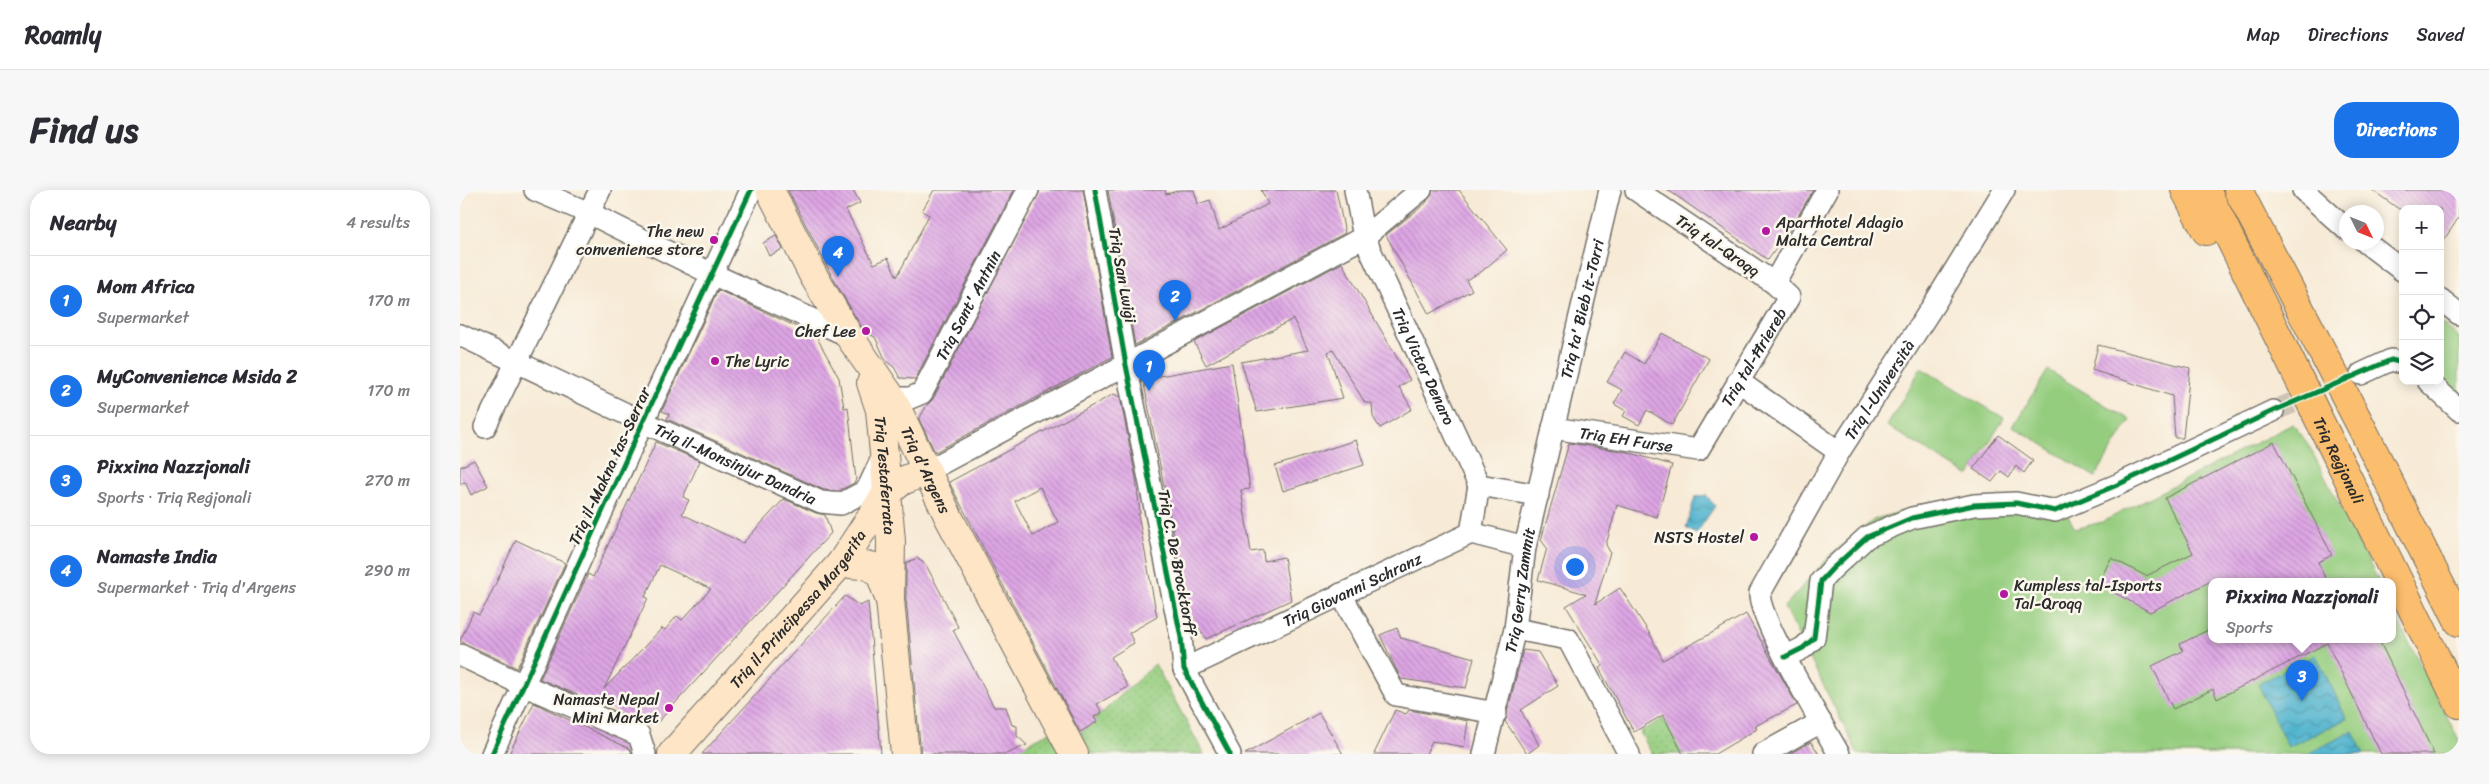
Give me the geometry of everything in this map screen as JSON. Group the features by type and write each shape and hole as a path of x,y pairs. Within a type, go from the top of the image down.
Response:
{"highway":[{"path":"2185,190 2202,224 2253,313 2310,422 2338,456"},
{"name":"Triq Reġjonali","path":"2206,190 2459,704"},
{"name":"Triq Reġjonali","path":"2238,190 2361,426 2459,622"},
{"path":"2260,190 2310,296 2361,426"}],"main road":[{"name":"Triq d'Argens","path":"770,190 813,275 855,344 892,398 949,518 1074,754"},
{"name":"Triq Testaferrata","path":"855,344 880,410 891,542 890,600 905,754"},
{"name":"Triq il-Prinċipessa Margerita","path":"672,754 841,563 886,494 902,481 927,471"},
{"name":"Triq Testaferrata","path":"841,563 871,566 881,576 890,600"}],"street":[{"path":"535,190 589,213 855,344"},
{"path":"485,427 600,190"},
{"name":"Triq il-Makna tas-Serrar","path":"492,754 751,190"},
{"name":"Triq Sant' Antnin","path":"892,398 910,398 922,393 1028,190"},
{"name":"Triq San Lwiġi","path":"1095,190 1126,364"},
{"name":"Triq Victor Denaro","path":"1355,190 1364,237 1479,484"},
{"path":"927,471 1364,237 1421,190"},
{"name":"Triq ta' Bieb it-Torri","path":"1554,428 1610,190"},
{"name":"Triq tal-Qroqq","path":"1636,190 1774,283"},
{"name":"Triq tal-Ħriereb","path":"1698,450 1789,297 1774,283 1827,190"},
{"name":"Triq l-Università","path":"1785,657 1760,604 1760,593 1839,452 1936,302 2004,190"},
{"path":"2303,190 2339,223"},
{"path":"2375,250 2399,268"},
{"path":"2444,302 2459,314"},
{"name":"Triq il-Monsinjur Dandria","path":"460,335 643,422 821,502 842,504 867,490 884,454"},
{"path":"2361,374 2391,360 2399,362"},
{"name":"Triq C. De Brocktorff","path":"1126,364 1181,637 1184,670 1230,754"},
{"path":"1738,381 1839,452"},
{"path":"2432,385 2459,410"},
{"path":"1839,754 1785,657 1803,648 1814,638 1821,581 1867,537 1912,518 1974,505 2016,503 2054,511 2117,485 2273,411"},
{"name":"Triq EH Furse","path":"1554,428 1698,450"},
{"name":"Triq Gerry Zammit","path":"1484,754 1496,713 1515,629 1525,547 1554,428"},
{"path":"1525,547 1471,533 1479,484 1538,495"},
{"name":"Triq Giovanni Schranz","path":"1184,670 1471,533"},
{"path":"1341,594 1396,696 1496,713"},
{"path":"1515,629 1568,639 1629,754"},
{"path":"460,655 523,685 639,735 645,754"},
{"path":"1763,754 1821,722"}],"green space":[{"path":"2444,325 2459,337 2459,398 2444,385"},
{"path":"1921,368 2004,418 1969,476 1887,426"},
{"path":"2048,370 2130,420 2095,477 2013,426"},
{"name":"Kumpless tal-Isports Tal-Qroqq","path":"2293,424 2308,444 2377,578 2208,578 2208,643 2396,643 2396,617 2459,740 2459,754 1858,754 1784,607 1833,552 1875,519 1932,503 2058,497 2075,529 2102,522"},
{"path":"1155,664 1204,754 1091,754 1080,732 1096,723 1094,717 1102,713"},
{"path":"1675,712 1698,754 1652,754 1640,732"},
{"path":"1050,732 1062,754 1006,754"}],"water":[{"path":"1706,495 1715,506 1696,534 1686,528 1695,497"},
{"path":"2316,655 2347,719 2288,747 2258,684"},
{"path":"2353,731 2364,754 2307,754"}],"building":[{"path":"788,190 853,190 860,203 846,210 874,264 888,258 897,277 929,215 922,211 934,190 1014,190 915,379 900,378 894,367 886,361 875,337 865,332 862,328 833,278"},
{"path":"1040,190 1083,190 1112,357 935,452 919,419 933,399"},
{"path":"1108,190 1165,190 1166,194 1181,190 1194,190 1198,204 1210,200 1219,230 1268,204 1261,190 1336,190 1345,233 1135,345"},
{"path":"1433,190 1459,190 1507,250 1481,272 1466,280 1472,290 1429,314 1386,235 1426,203"},
{"path":"1668,190 1813,190 1794,223 1768,260"},
{"path":"2372,190 2459,190 2459,217 2444,240 2444,205 2399,205 2399,209"},
{"path":"776,236 783,249 769,256 763,243"},
{"path":"1342,263 1410,380 1399,387 1412,409 1380,428 1373,417 1372,403 1365,403 1333,350 1328,352 1343,398 1257,412 1241,362 1308,350 1293,319 1206,365 1194,342"},
{"path":"718,290 816,336 839,378 844,408 848,407 856,480 854,483 838,491 824,490 667,419 669,414 662,411"},
{"path":"1662,333 1709,359 1672,425 1647,410 1639,425 1623,416 1626,411 1614,404 1622,390 1607,382 1625,352 1644,364"},
{"path":"2098,345 2190,368 2183,438 2175,438 2172,396 2092,370"},
{"path":"1232,363 1250,489 1241,490 1251,552 1263,550 1264,561 1284,557 1291,600 1206,639 1189,612 1143,379"},
{"path":"1114,394 1120,397 1136,478 1140,514 1138,514 1157,617 1129,633 1134,643 1111,657 1128,687 1097,704 1102,713 1094,717 1097,722 1080,732 949,482","holes":["1040,487 1058,522 1033,536 1015,501"]},
{"path":"1998,435 2033,460 2024,473 2016,466 2009,477 2001,471 1992,482 1973,469"},
{"path":"1356,440 1364,465 1283,491 1275,466"},
{"path":"656,442 700,461 683,497 689,500 682,514 743,543 784,499 825,515 831,533 658,722 648,725 540,679 588,574 593,577","holes":["660,565 711,589 682,620 677,616 665,630 662,628 604,689 648,598 645,597"]},
{"path":"2274,442 2332,555 2318,562 2325,578 2208,578 2208,583 2150,612 2098,584 2111,558 2146,576 2193,553 2165,498"},
{"path":"1569,443 1627,452 1672,465 1657,517 1617,505 1606,545 1610,552 1595,604 1620,588 1650,634 1663,660 1746,614 1797,705 1755,726 1757,729 1715,754 1683,754 1663,715 1634,732 1599,668 1603,666 1566,606 1586,594 1538,580 1547,548 1541,540"},
{"path":"474,460 488,486 471,495 465,482 460,484 460,467"},
{"path":"516,540 565,563 517,668 460,641 473,612 479,615 487,602"},
{"path":"917,558 926,565 946,603 958,627 953,630 994,707 1006,707 1012,725 1017,726 1017,736 1027,745 1006,754 921,754 906,599 906,563"},
{"path":"845,596 860,606 868,602 881,754 702,754"},
{"path":"1397,628 1401,638 1474,658 1466,688 1401,679 1380,635"},
{"path":"2208,630 2208,643 2327,643 2217,699 2213,689 2173,709 2152,666 2183,651 2180,644"},
{"path":"2327,643 2380,643 2434,754 2381,754"},
{"path":"1523,650 1538,652 1558,686 1521,710 1539,745 1527,754 1505,721"},
{"path":"534,703 630,749 632,754 509,754"},
{"path":"1395,710 1406,714 1409,710 1468,721 1464,747 1432,741 1426,754 1374,754"},
{"path":"1319,713 1343,754 1245,754"},
{"path":"1811,742 1819,754 1789,754"}],"tunnel":[{"path":"2273,411 2353,378"}],"cycle path":[{"path":"492,754 751,190"},
{"path":"1095,190 1126,365 1181,637 1184,669 1230,754"},
{"path":"1785,657 1803,648 1814,638 1821,581 1867,537 1912,518 1974,505 2016,503 2055,511 2117,485 2273,411 2391,360 2399,362"}],"place":[{"name":"Aparthotel Adagio Malta Central","path":"1766,231"},
{"name":"The new convenience store","path":"714,240"},
{"name":"Namaste India","path":"838,277"},
{"name":"MyConvenience Msida 2","path":"1175,321"},
{"name":"Chef Lee","path":"866,331"},
{"name":"The Lyric","path":"715,361"},
{"name":"Mom Africa","path":"1149,391"},
{"name":"NSTS Hostel","path":"1754,537"},
{"name":"Kumpless tal-Isports Tal-Qroqq","path":"2004,594"},
{"name":"Pixxina Nazzjonali","path":"2302,701"},
{"name":"Namaste Nepal Mini Market","path":"669,708"}]}
